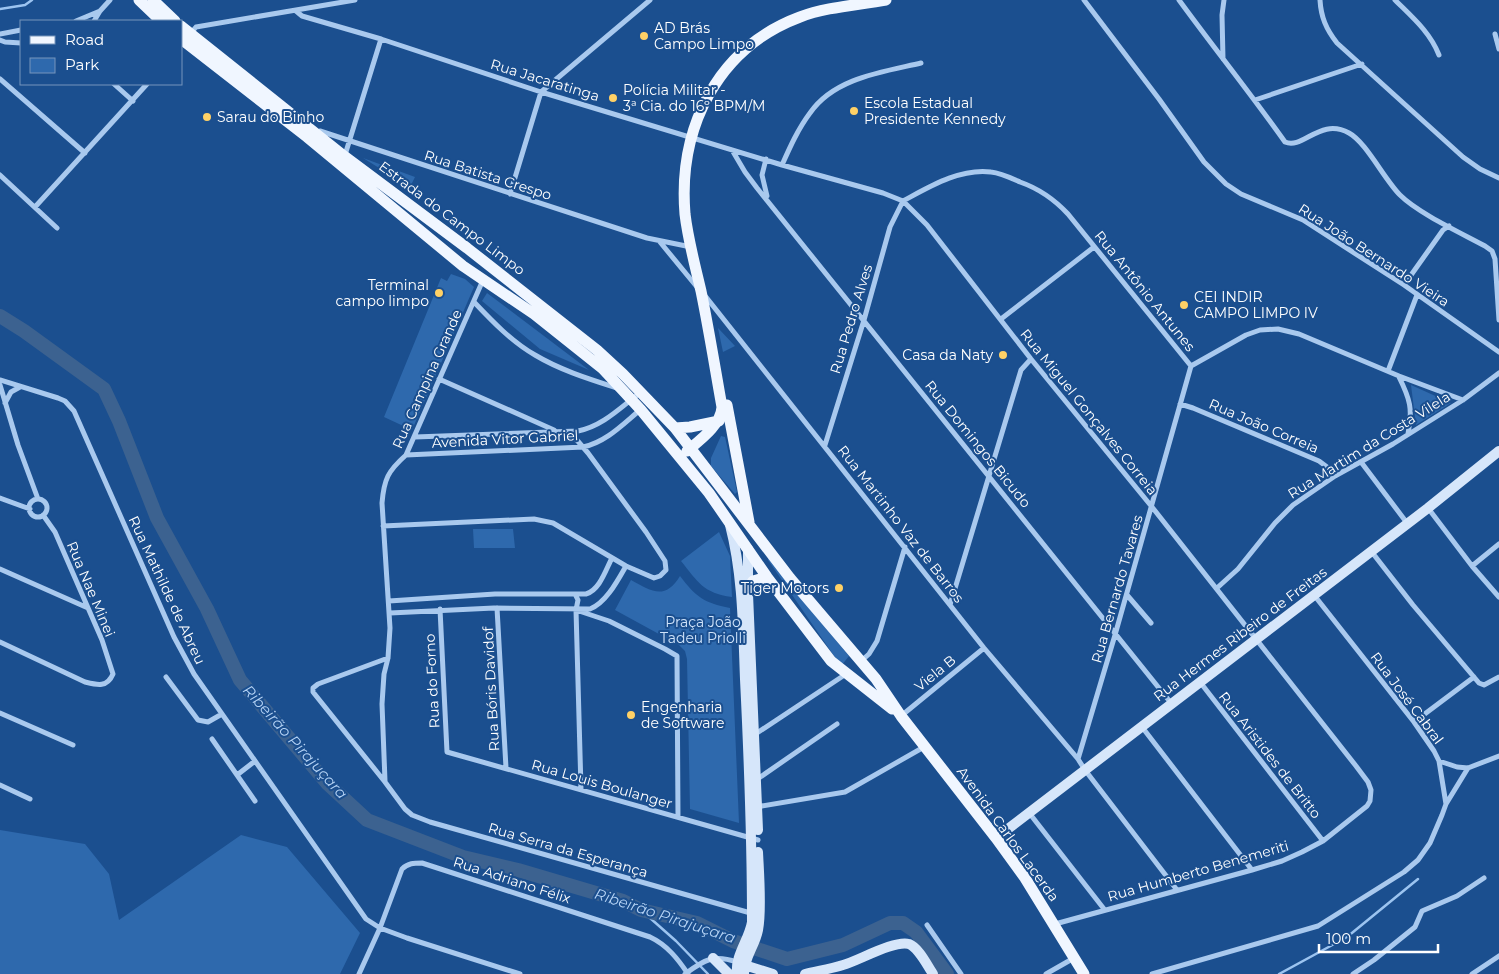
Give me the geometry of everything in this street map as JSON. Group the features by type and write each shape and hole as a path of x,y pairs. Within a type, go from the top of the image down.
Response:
{"main road":[{"path":"139,0 160,20"},
{"path":"153,0 174,20"},
{"path":"748,549 749,526 743,488 693,247 685,192 691,136 704,102 716,82 732,62 764,35 802,16 886,0"},
{"name":"Estrada do Campo Limpo","path":"184,37 310,128 597,350 632,394 641,410 681,457 728,519"},
{"name":"Estrada do Campo Limpo","path":"184,37 463,266 534,314 582,351 632,394 650,401 692,448 731,500"},
{"path":"463,266 494,270"},
{"path":"681,457 719,421 721,416 722,407 704,295"},
{"path":"675,428 719,421"},
{"path":"709,493 720,499 731,500 743,488"},
{"name":"Avenida Carlos Lacerda","path":"731,500 749,526 861,664 876,679 901,716 996,838 1055,924 1084,974"},
{"name":"Avenida Carlos Lacerda","path":"728,519 767,577 831,661 901,716"},
{"path":"748,589 753,581 767,577"},
{"path":"849,676 856,678 860,674 861,664"}],"street":[{"path":"95,20 110,0"},
{"path":"184,37 196,27 355,0"},
{"path":"510,194 540,92 650,0"},
{"name":"Rua João Bernardo Vieira","path":"1084,0 1135,66 1204,162 1226,184 1241,194 1303,220 1404,285 1499,352"},
{"path":"1179,0 1285,142 1297,142 1326,128 1336,128 1348,132 1361,144 1401,196 1421,210 1492,251 1497,270 1499,320"},
{"path":"1223,60 1222,22 1224,0"},
{"path":"1320,0 1323,19 1328,31 1337,43 1463,157 1480,169 1499,178"},
{"path":"1395,0 1428,33 1439,55"},
{"path":"78,20 100,11"},
{"name":"Rua Jacaratinga","path":"296,11 302,16 381,39 540,92 882,193 903,201"},
{"path":"0,34 20,30"},
{"path":"1499,37 1495,34 1499,49"},
{"path":"344,156 381,39"},
{"path":"0,40 20,44"},
{"path":"782,165 796,134 811,112 826,96 845,84 875,74 921,63"},
{"path":"1255,100 1362,64"},
{"path":"0,79 85,153"},
{"path":"115,85 133,101"},
{"path":"35,207 146,85"},
{"name":"Rua Batista Crespo","path":"310,128 660,242 693,247"},
{"name":"Rua Domingos Bicudo","path":"732,150 745,172 1171,703"},
{"name":"Rua Domingos Bicudo","path":"766,159 762,175 767,199"},
{"name":"Rua Antônio Antunes","path":"903,201 942,181 983,172 1003,174 1036,188 1053,199 1068,214 1190,366 1246,335 1260,330 1278,329 1299,334 1399,376 1463,400"},
{"path":"0,175 57,228"},
{"name":"Rua Miguel Gonçalves Correia","path":"903,201 927,225 1031,359 1256,638"},
{"name":"Rua Pedro Alves","path":"824,445 864,320 890,227 903,201"},
{"path":"1404,285 1443,230 1449,226"},
{"path":"660,242 704,295"},
{"path":"1001,319 1094,248"},
{"name":"Rua Campina Grande","path":"386,782 382,704 384,674 388,658 390,613 383,526 383,487 387,475 406,455 415,437 483,279"},
{"path":"1388,371 1417,294"},
{"name":"Rua Martinho Vaz de Barros","path":"704,295 984,648 1078,759 1176,890"},
{"path":"474,302 520,345 533,354 567,371 632,394"},
{"path":"950,605 1021,370 1031,359"},
{"name":"Rua Bernardo Tavares","path":"1078,759 1116,635 1190,366"},
{"name":"Rua Martim da Costa Vilela","path":"1217,588 1238,568 1284,512 1304,496 1463,400 1499,373"},
{"path":"590,380 601,379 609,375"},
{"path":"1399,376 1409,397 1411,407 1411,421 1408,434"},
{"name":"Rua Mathilde de Abreu","path":"0,380 58,398 65,401 74,410 174,637 194,674 366,919 380,928"},
{"path":"439,380 557,431"},
{"path":"0,385 38,499 42,500 47,510 43,515 34,516 30,509 0,498"},
{"path":"5,404 11,392 22,387"},
{"name":"Avenida Vitor Gabriel","path":"415,437 570,432 590,429 600,424 632,394"},
{"name":"Avenida Vitor Gabriel","path":"406,455 583,447 596,444 606,438 650,401"},
{"name":"Rua João Correia","path":"1180,404 1319,461 1335,476"},
{"path":"383,526 544,520 553,523 626,566 654,578 660,576 667,567 665,561 646,532 570,432"},
{"name":"Rua Hermes Ribeiro de Freitas","path":"996,838 1030,814 1171,703 1428,508 1499,451"},
{"path":"1361,462 1407,523"},
{"path":"30,509 33,501 38,499"},
{"path":"1428,508 1472,566 1499,597"},
{"name":"Rua Nae Minei","path":"0,642 85,682 100,685 106,684 113,674 102,640 88,608 54,532 43,515"},
{"path":"728,519 734,545 740,594 756,780 754,807"},
{"path":"1472,566 1499,544"},
{"path":"861,664 876,641 905,547"},
{"path":"737,974 742,967 752,936 756,914 748,549"},
{"path":"1371,551 1413,605 1482,685 1499,677"},
{"path":"389,601 495,594 575,594 591,592 597,587 612,558"},
{"path":"390,613 440,609 590,609 597,606 626,566"},
{"path":"0,570 88,608"},
{"path":"575,594 578,600 576,610 581,789"},
{"path":"1127,595 1151,623"},
{"name":"Rua José Cabral","path":"1314,595 1414,722 1439,761 1446,804"},
{"name":"Rua Bóris Davidof","path":"497,608 506,768"},
{"name":"Rua do Forno","path":"440,609 447,752"},
{"path":"576,610 609,620 675,654 677,658 678,818"},
{"name":"Rua Humberto Benemeriti","path":"1055,924 1282,861 1323,841 1367,806 1371,790 1368,782 1256,638"},
{"name":"Viela B","path":"901,716 984,648"},
{"name":"Rua Serra da Esperança","path":"388,658 318,684 312,689 313,694 386,782 405,809 420,819 756,914"},
{"path":"751,737 849,676"},
{"path":"166,677 198,720 208,722 222,714"},
{"path":"1414,722 1474,677"},
{"name":"Rua Aristides de Britto","path":"1199,682 1323,841"},
{"path":"0,713 73,745"},
{"path":"756,780 837,724"},
{"path":"1142,726 1252,870"},
{"path":"212,739 254,801"},
{"path":"754,807 845,792 924,746"},
{"name":"Rua Louis Boulanger","path":"447,752 755,839"},
{"path":"1439,761 1468,768 1499,756"},
{"path":"237,775 255,761"},
{"path":"1152,974 1318,926 1404,872 1418,860 1430,843 1446,804 1468,768"},
{"path":"0,785 30,799"},
{"path":"1030,814 1104,909"},
{"name":"Rua Adriano Félix","path":"380,928 402,869 410,864 422,863 650,937 668,949 688,973"},
{"path":"1352,974 1374,960 1415,927 1422,911 1457,896 1484,878"},
{"path":"928,925 961,974"},
{"path":"359,974 380,928 520,974"},
{"path":"805,974 843,966 897,944 908,944 916,949 933,974"},
{"path":"1472,974 1499,956"},
{"path":"1046,974 1074,958"},
{"path":"712,961 729,974"},
{"path":"688,973 712,961 773,974"}],"green space":[{"path":"363,158 415,177 410,187"},
{"path":"451,274 465,279 474,287 412,430 384,417 441,278 447,281"},
{"path":"487,293 589,370 540,349 482,301"},
{"path":"718,328 735,346 723,352"},
{"path":"1411,385 1451,403 1416,425"},
{"path":"721,436 725,437 737,492 735,494 711,466 711,458"},
{"path":"473,529 513,529 515,548 474,548"},
{"path":"719,532 730,556 732,597 714,593 702,585 681,561"},
{"path":"769,555 803,601 849,656 841,666 768,560"},
{"name":"Praça João Tadeu Priolli","path":"680,576 701,598 713,604 730,608 739,823 690,809 687,659 685,651 679,645 615,610 631,580 657,592 669,589"},
{"path":"0,830 85,844 109,874 119,920 241,835 287,847 360,933 340,974 0,974"}],"waterway":[{"path":"0,9 25,5 32,0"},
{"name":"Ribeirão Pirajuçara","path":"0,316 24,331 104,389 119,421 157,518 207,609 240,680 327,783 367,820 463,857 518,870 623,901 641,910 697,923 733,941 787,959 843,945 890,923 903,923 916,932 947,974"},
{"path":"1279,974 1347,937 1418,879"},
{"path":"641,910 676,941 708,974"}],"place":[{"name":"AD Brás Campo Limpo","path":"644,36"},
{"name":"Polícia Militar - 3ª Cia. do 16º BPM/M","path":"613,98"},
{"name":"Escola Estadual Presidente Kennedy","path":"854,111"},
{"name":"Sarau do Binho","path":"207,117"},
{"name":"Terminal campo limpo","path":"439,293"},
{"name":"CEI INDIR CAMPO LIMPO IV","path":"1184,305"},
{"name":"Casa da Naty","path":"1003,355"},
{"name":"Tiger Motors","path":"839,588"},
{"name":"Engenharia de Software","path":"631,715"}]}
